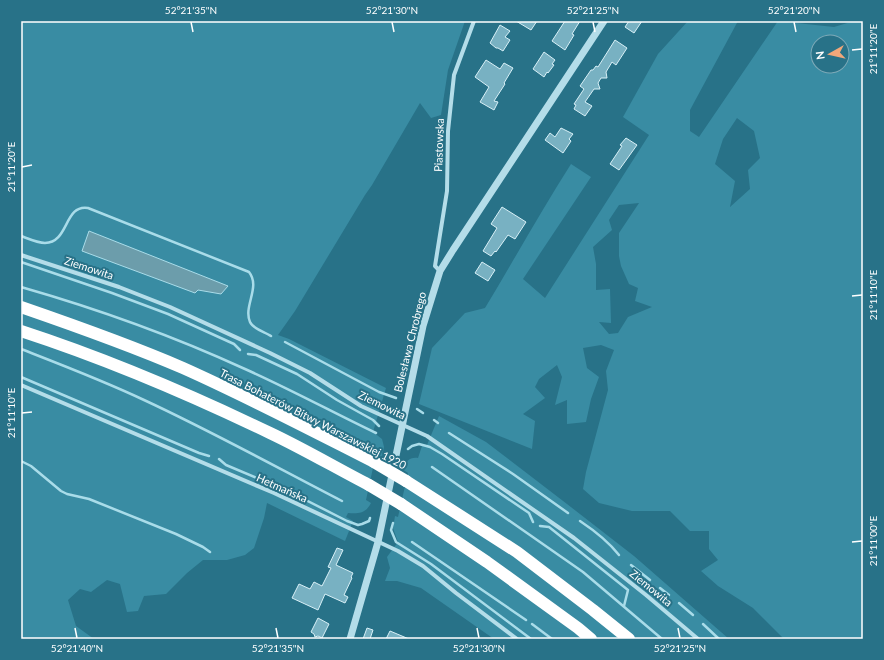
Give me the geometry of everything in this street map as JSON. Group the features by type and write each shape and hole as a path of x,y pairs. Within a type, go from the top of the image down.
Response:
{"highway":[{"name":"Trasa Bohaterów Bitwy Warszawskiej 1920","path":"21,307 128,345 184,368 282,415 374,462 517,552 629,639"},
{"path":"21,331 128,369 195,398 272,434 369,485 401,504 487,562 591,639"}],"street":[{"name":"Piastowska","path":"440,271 435,266 447,191 448,131 454,74 474,21"},
{"name":"Bolesława Chrobrego","path":"350,639 378,542 423,326 440,271 604,21"},
{"name":"Ziemowita","path":"21,255 119,287 170,307 310,373 361,406 402,424 437,442 574,538 698,639"},
{"name":"Hetmańska","path":"21,385 274,493 398,551 415,561 518,639"}],"shaded area":[{"path":"21,21 465,21 448,70 441,115 431,118 420,103 295,311 278,335 289,339 386,388 373,432 382,439 384,447 382,457 376,454 366,500 371,503 367,509 362,512 348,513 346,517 353,521 345,541 267,503 264,518 254,548 245,555 227,560 203,560 187,573 166,594 144,596 138,611 127,612 120,584 107,580 91,592 80,589 68,600 76,626 94,639 21,639"},
{"path":"688,21 738,21 690,110 690,131 699,137 778,21 834,27 854,21 863,21 863,639 784,639 753,608 718,586 701,571 718,560 709,549 709,531 690,531 670,511 632,511 599,503 583,489 586,472 608,390 606,371 614,350 601,345 583,348 587,368 599,377 591,399 586,422 567,424 567,400 555,405 562,377 557,365 539,379 535,387 545,398 523,414 535,421 532,449 419,404 432,348 465,313 485,308 571,164 591,177 523,279 545,298 649,135 623,117 658,54","holes":["737,118 754,131 760,158 748,170 750,189 730,207 735,181 715,164 723,139","639,203 619,233 619,256 621,266 629,284 638,288 635,301 652,307 628,317 618,333 609,334 599,322 611,323 610,289 596,290 596,264 593,247 612,230 609,220 619,205"]},
{"path":"89,231 228,286 221,294 198,290 195,293 82,251"},
{"path":"439,416 486,442 567,504 634,556 729,639 494,639 421,588 397,581 385,581 390,568 387,557 398,542 393,528 395,516 398,517 408,473 402,469 408,460 418,458 422,446 427,445"}],"building":[{"path":"516,21 537,21 531,30"},
{"path":"565,21 580,21 565,50 552,41"},
{"path":"629,21 642,21 634,33 625,27"},
{"path":"500,25 510,31 505,37 510,40 503,51 490,43"},
{"path":"615,40 627,48 616,65 612,62 606,72 607,78 601,78 598,83 600,89 594,89 585,102 592,106 585,116 574,109 576,105 574,104 584,89 580,86 591,70 593,70 596,66 598,67"},
{"path":"544,52 555,60 552,64 554,65 544,77 533,69"},
{"path":"486,60 500,69 504,63 513,68 494,101 498,102 494,110 480,102 489,87 475,77"},
{"path":"561,128 573,134 569,139 571,141 563,153 545,140 550,133 555,137"},
{"path":"626,138 637,145 619,170 610,164 622,146 620,145"},
{"path":"502,207 526,222 515,239 508,235 496,252 495,251 491,256 483,251 497,228 491,224"},
{"path":"482,262 495,270 488,281 475,273"},
{"path":"337,548 343,550 336,565 353,573 344,595 348,597 345,603 325,594 318,610 292,598 299,584 310,589 314,582 322,586 331,568 328,567"},
{"path":"318,618 329,624 322,638 318,636 315,637 311,632"},
{"path":"367,628 373,630 370,639 363,639"},
{"path":"390,631 409,639 386,639"}],"waterway":[{"path":"21,236 42,243 53,241 63,231 70,217 75,212 80,208 88,208 249,272 253,284 248,316 250,322 256,328 271,336"},
{"path":"21,262 168,314 234,344 240,350"},
{"path":"21,287 78,304 190,345 262,377 376,433"},
{"path":"285,342 379,392 396,398"},
{"path":"21,349 129,393 219,437 342,501"},
{"path":"248,354 256,355 297,374 337,400 373,420 379,426"},
{"path":"21,377 209,456"},
{"path":"417,409 423,413"},
{"path":"434,420 438,423"},
{"path":"449,433 513,474 568,513"},
{"path":"408,449 419,444 430,447 442,454 529,513 533,522"},
{"path":"219,459 226,465 290,492 347,521 358,525 369,521 370,518"},
{"path":"21,461 31,466 61,491 67,494 89,499 176,534 210,552"},
{"path":"432,467 583,572 662,639"},
{"path":"580,521 601,536 619,555"},
{"path":"393,523 391,530 396,542 431,564 531,639"},
{"path":"540,526 549,527 628,590 624,606"},
{"path":"412,542 526,620"},
{"path":"631,565 650,580"},
{"path":"660,588 669,595"},
{"path":"679,603 693,615"},
{"path":"532,624 552,639"},
{"path":"703,624 719,639"}]}
